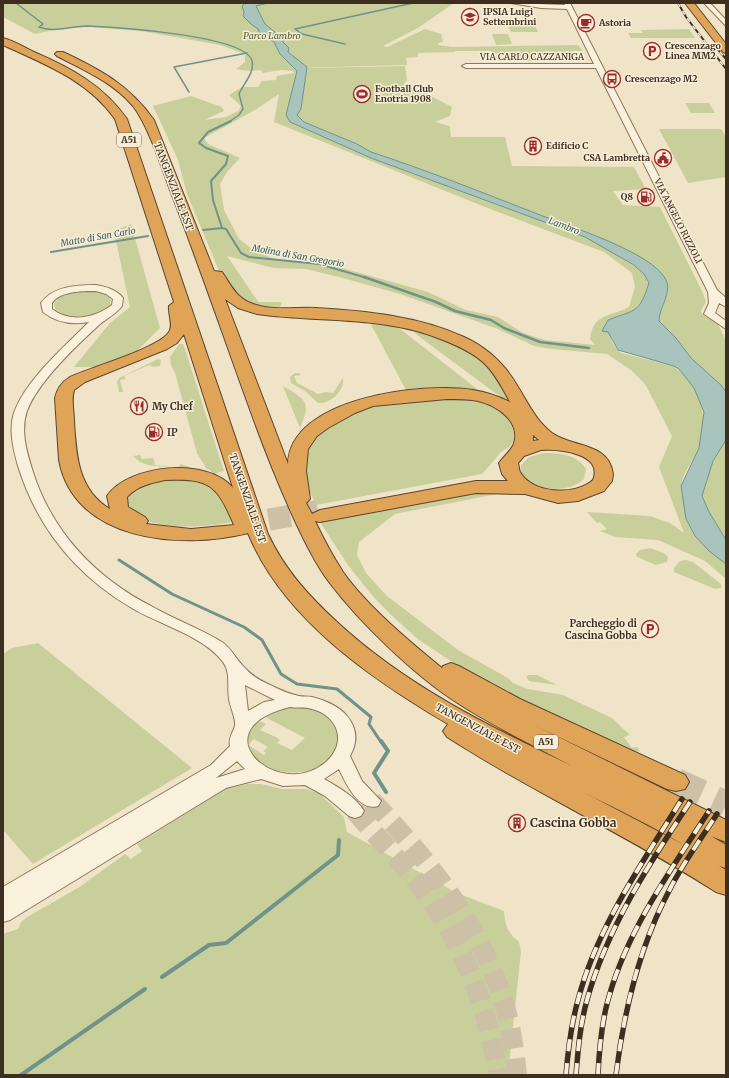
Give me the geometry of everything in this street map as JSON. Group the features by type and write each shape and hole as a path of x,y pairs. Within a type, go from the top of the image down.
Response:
{"highway":[{"path":"689,3 726,50"},
{"path":"696,3 726,40"},
{"name":"TANGENZIALE EST","path":"3,41 86,84 102,96 117,112 126,130 264,548 296,594 315,614 379,669 419,696 478,729 680,830 726,858"},
{"name":"TANGENZIALE EST","path":"52,50 108,79 126,93 141,109 151,127 186,215 282,472 313,515 336,577 382,627 428,670 484,708 534,736 726,832"},
{"path":"200,254 211,263 223,289 239,303 249,308 376,318 436,332 471,346 486,356 498,368 537,431 548,440 584,451 599,461 604,474 601,483 591,491 570,496 552,496 525,488 480,486 313,515"},
{"path":"181,299 176,308 179,327 172,340 158,348 72,382 66,390 64,398 70,468 81,492 92,505 104,514 124,524 174,534 208,534 236,529 190,529 151,524 135,520 124,514 118,505 116,498 120,492 128,486 151,477 188,475 210,478 227,491 253,543 266,559 273,562"},
{"path":"313,515 297,464 299,448 302,441 318,426 366,402 387,398 453,393 473,394 493,400 513,412 524,426 525,437 514,459 512,478 525,488"},
{"path":"313,515 480,481 493,476 514,459 539,445 561,445"},
{"name":"A51","path":"382,627 480,689 676,782"},
{"path":"379,669 413,702 469,740 670,851 726,884"}],"street":[{"path":"514,3 539,6 568,5"},
{"path":"707,3 726,23"},
{"name":"VIA ANGELO RIZZOLI","path":"568,5 713,292 726,306 718,316"},
{"name":"VIA CARLO CAZZANIGA","path":"466,66 598,66"},
{"path":"104,315 73,320 51,314 46,308 47,303 56,295 70,290 88,288 104,290 115,295 118,302 113,310 104,315 77,341 33,389 23,404 17,428 20,451 27,478 40,508 57,536 101,580 147,610 214,644 226,654 236,669 255,683 295,701"},
{"path":"713,292 714,303 718,316 726,326"},
{"path":"73,320 80,328 77,341"},
{"path":"3,896 217,770 226,762 238,748 242,725 237,699 236,669"},
{"path":"238,748 242,757 250,766 261,773 287,779 307,778 330,768 342,757 346,750 348,736 342,720 325,707 314,703 295,701 281,702 265,707 250,717 242,725"},
{"path":"342,757 351,779 360,791 372,800"},
{"path":"3,914 220,784 231,779 261,773"},
{"path":"307,778 331,791 355,811"}],"green space":[{"name":"Parco Lambro","path":"3,3 454,3 418,28 383,46 387,47 425,29 441,34 443,42 438,43 438,45 452,47 578,45 583,51 574,51 549,61 545,56 535,56 537,61 516,60 514,54 491,53 491,51 455,51 418,53 418,57 406,58 407,65 295,68 297,71 286,115 290,122 371,158 585,237 634,265 644,274 649,283 642,300 631,312 608,320 609,334 612,343 621,353 673,366 691,382 697,393 703,415 704,427 702,439 698,450 684,476 681,489 686,519 689,526 697,538 714,555 726,564 726,579 705,561 658,540 616,537 600,531 607,529 600,522 597,523 587,512 650,516 670,523 684,533 659,467 672,436 645,384 631,370 607,354 534,346 498,329 400,294 306,269 273,268 227,256 259,302 282,302 280,307 257,306 247,303 224,283 187,194 178,160 153,106 191,96 222,107 224,111 204,120 226,117 238,111 241,106 229,95 242,87 258,87 262,81 276,80 277,76 294,73 293,71 281,70 263,73 261,70 249,71 236,69 245,62 245,54 220,45 141,31 91,27 63,28 35,34 3,17","holes":["279,94 274,122 485,207 604,252 632,273 635,287 629,307 604,317 595,324 590,339 595,345 545,340 523,333 498,317 466,310 428,292 317,261 281,261 256,252 239,239 224,210 220,184 227,172 240,158 208,144 204,138 255,110"]},
{"path":"505,19 532,19 538,32 511,32"},
{"path":"689,29 695,38 631,38 628,33 643,33 641,30"},
{"path":"492,34 508,34 512,44 496,45"},
{"path":"405,66 407,80 404,84 408,84 452,107 450,116 435,122 450,126 451,137 505,137 512,166 634,167 646,189 613,191 623,205 660,207 702,291 706,302 701,311 702,314 718,324 726,341 726,392 722,386 691,358 676,338 659,321 668,290 666,280 658,270 644,260 627,250 586,232 371,152 357,144 304,122 297,115 301,109 307,68"},
{"path":"685,103 709,103 715,113 691,113"},
{"path":"659,129 721,129 726,137 726,177 688,183"},
{"path":"131,224 160,328 134,354 97,367 74,367 110,323 130,307 114,231"},
{"path":"82,291 98,292 105,295 111,300 110,305 98,313 83,316 67,315 55,309 54,304 66,294"},
{"path":"368,319 399,328 482,393 407,392"},
{"path":"413,330 458,344 479,356 488,363 495,372 514,407 417,335"},
{"path":"179,344 183,344 184,346 224,471 214,474 206,468 197,453 175,373 171,365 170,357"},
{"path":"158,359 161,360 160,366 154,367 149,365 124,376 126,379 120,380 123,392 119,392 117,382 119,378"},
{"path":"295,373 299,373 301,375 294,376 297,383 318,394 326,392 333,393 343,378 342,388 332,399 323,403 318,403 305,391 291,383 290,377"},
{"path":"283,386 305,402 306,407 300,428"},
{"path":"468,398 487,402 498,408 508,418 514,430 511,445 500,453 482,474 316,505 304,479 305,461 313,439 343,419 364,409 398,401"},
{"path":"726,440 726,540 709,512 702,496 713,461"},
{"path":"544,453 567,455 578,460 586,469 584,479 577,484 560,489 551,489 533,484 521,473 521,465 529,457"},
{"path":"140,455 142,459 153,458 155,465 179,468 180,464 190,467 191,470 148,465 140,462 133,456"},
{"path":"186,479 209,483 218,487 235,521 208,526 175,526 158,524 143,519 132,512 124,503 137,489 151,482"},
{"path":"480,492 502,493 395,514 359,542 357,555 366,573 387,596 458,650 508,678 513,683 528,689 563,695 612,718 630,735 624,737 632,748 637,747 640,751 629,752 499,693 419,640 390,614 371,594 348,565 320,522"},
{"path":"650,548 664,553 668,557 667,562 656,565 637,557 636,554 640,550"},
{"path":"686,560 693,562 721,584 721,588 715,589 674,572 674,568 680,561"},
{"path":"38,643 192,768 33,864 3,830 3,654 12,648"},
{"path":"529,675 537,675 557,685 529,681 526,677"},
{"path":"292,707 304,708 322,713 332,721 338,732 339,742 335,752 322,765 306,771 288,772 270,769 256,762 247,751 246,738 254,723 260,721 266,724 260,730 278,738 280,740 277,743 292,750 305,738 267,718 265,714 276,709","holes":["254,739 268,747 263,751 266,753 264,755 248,745"]},
{"path":"248,784 261,784 282,789 307,789 320,794 344,817 347,832 457,893 504,911 508,929 519,942 521,951 508,1075 3,1075 3,934 18,929 21,922 29,916 81,886 125,854 131,859 142,851 137,844 225,789"}],"water":[{"name":"Lambro","path":"245,3 268,3 256,6 265,24 283,39 283,42 289,48 288,52 307,67 301,109 297,115 304,122 357,144 371,152 453,181 607,240 644,259 658,270 666,280 667,285 659,321 676,338 691,358 722,386 726,392 726,440 713,461 702,496 709,512 726,540 726,564 709,551 695,536 686,519 681,486 699,448 704,412 694,388 679,369 674,366 618,350 608,332 602,331 608,320 631,312 639,305 646,293 649,283 644,274 634,265 585,237 371,158 290,122 286,115 297,71 280,54 274,42 260,34 258,29 243,16 244,12 242,6"}],"waterway":[{"name":"Molina di San Gregorio","path":"16,3 43,24 39,27 44,29 87,26 177,34 227,45 245,53"},
{"path":"345,44 302,34 295,29 413,3"},
{"path":"189,92 174,67 245,53"},
{"name":"Molina di San Gregorio","path":"229,122 239,115 243,109 239,94 252,70 252,61 245,53"},
{"name":"Molina di San Gregorio","path":"222,228 213,200 211,181 226,164 228,156 206,148 199,143 208,132 229,122"},
{"name":"Matto di San Carlo","path":"203,230 222,228"},
{"name":"Molina di San Gregorio","path":"222,228 226,229 241,253 249,257 319,264 366,278"},
{"name":"Matto di San Carlo","path":"51,252 148,236"},
{"name":"Molina di San Gregorio","path":"366,278 436,302 455,311 491,320 504,328 540,342 589,348"},
{"path":"119,560 172,594 244,627 262,640 281,674 297,684 337,689 371,717 369,724 381,742"},
{"path":"381,741 388,751 374,773 386,792"},
{"path":"162,977 209,945 226,943 338,855 339,840"},
{"path":"21,1075 145,989"}],"tunnel":[{"path":"237,525 318,511"},
{"path":"676,782 726,805"},
{"path":"372,801 431,868 465,917 479,942 492,969 508,1016 517,1075"},
{"path":"355,811 418,883 440,914 452,936 473,980 481,1003 494,1051 498,1075"}],"railway":[{"path":"678,3 686,17 726,69"},
{"path":"714,45 726,59"},
{"path":"566,1075 570,1038 578,1000 586,973 622,896 682,799"},
{"path":"576,1075 583,1019 595,973 631,897 659,849 690,802"},
{"path":"598,1075 600,1042 606,1008 614,981 624,956 636,930 663,882 709,811"},
{"path":"616,1075 628,1003 641,956 659,911 675,879 717,814"}],"place":[{"name":"IPSIA Luigi Settembrini","path":"470,17"},
{"name":"Astoria","path":"586,23"},
{"name":"Crescenzago Linea MM2","path":"652,51"},
{"name":"Crescenzago M2","path":"612,79"},
{"name":"Football Club Enotria 1908","path":"362,94"},
{"name":"Edificio C","path":"533,146"},
{"name":"CSA Lambretta","path":"663,158"},
{"name":"Q8","path":"646,197"},
{"name":"My Chef","path":"139,406"},
{"name":"IP","path":"154,432"},
{"name":"Parcheggio di Cascina Gobba","path":"650,629"},
{"name":"Cascina Gobba","path":"517,823"}]}
